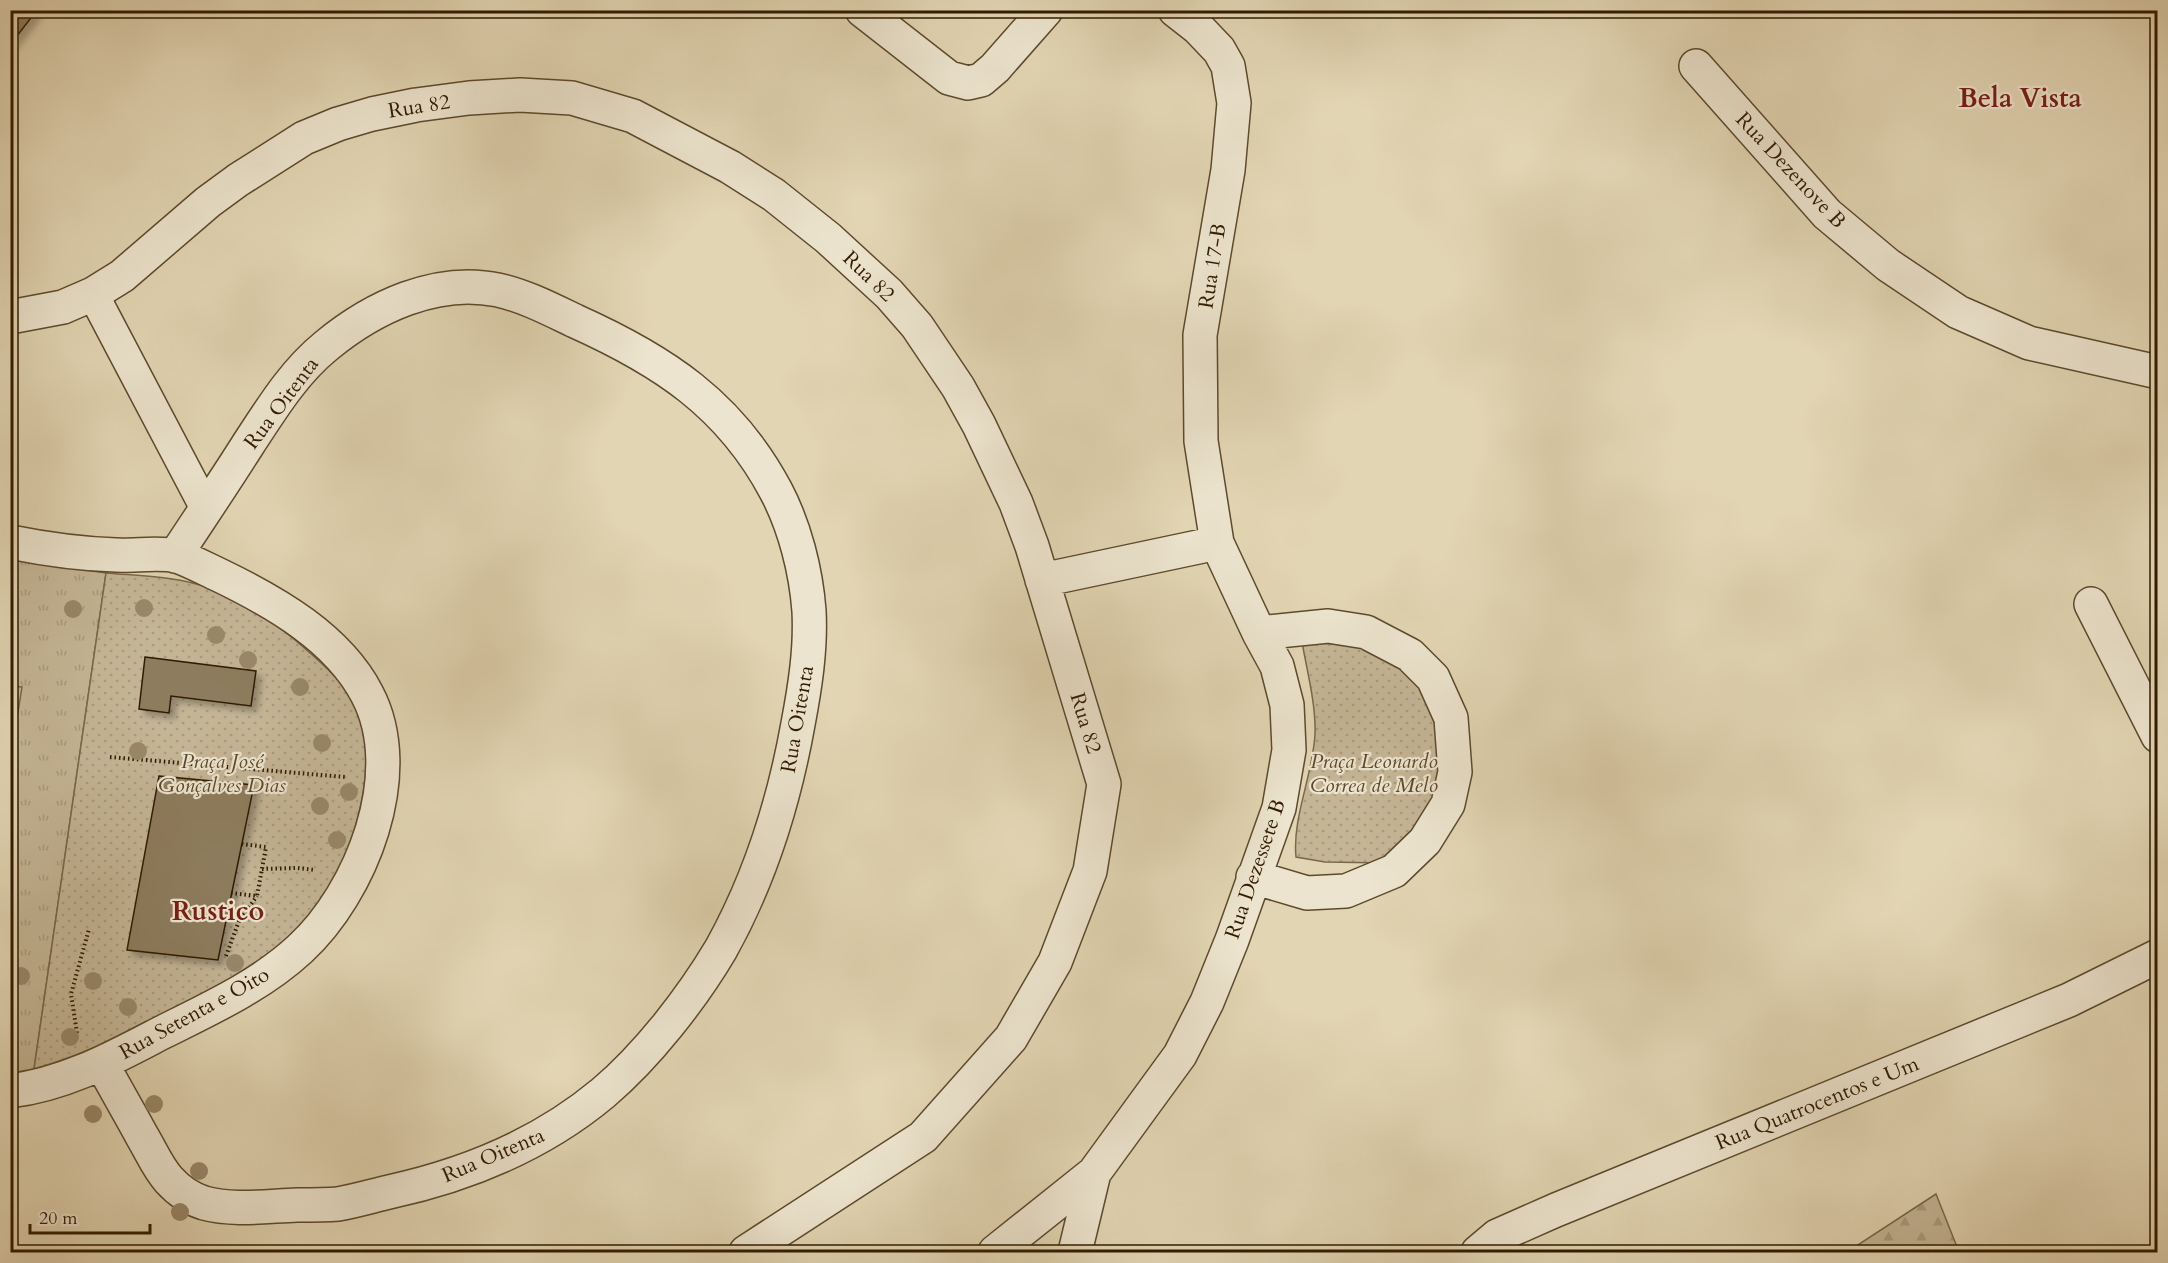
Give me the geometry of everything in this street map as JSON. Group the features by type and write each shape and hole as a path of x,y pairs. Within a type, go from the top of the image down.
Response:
{"street":[{"path":"862,10 949,78 968,83 981,80 995,68 1046,10"},
{"name":"Rua 17-B","path":"1175,10 1198,28 1219,50 1228,66 1234,103 1227,170 1200,334 1201,441 1217,543"},
{"name":"Rua Dezenove B","path":"1696,66 1827,214 1888,265 1958,312 2029,343 2157,372"},
{"name":"Rua 82","path":"10,317 63,307 93,294 122,276 208,202 304,138 338,124 416,105 520,95 562,98 603,106 633,116 730,167 774,195 828,238 889,294 916,327 958,387 979,424 1016,504 1042,580 1104,784 1090,871 1055,962 1011,1038 923,1137 746,1252"},
{"name":"Rua Oitenta","path":"93,1068 168,1179 189,1197 207,1204 259,1206 338,1204 407,1188 465,1170 533,1142 566,1122 604,1092 639,1059 696,987 720,949 758,869 784,791 809,654 806,582 790,521 766,474 730,426 688,384 651,360 588,327 525,298 499,290 469,286 436,290 378,311 325,346 301,369 277,400 175,555"},
{"path":"93,294 206,509"},
{"path":"10,542 94,554 175,555"},
{"path":"1042,580 1217,543"},
{"name":"Rua Dezessete B","path":"1094,1173 1180,1055 1212,992 1279,808 1289,750 1287,705 1277,666 1217,543"},
{"name":"Rua Setenta e Oito","path":"10,1091 33,1088 93,1068 226,1000 281,965 302,948 324,923 362,860 372,834 382,780 381,738 374,709 359,680 337,652 307,627 263,598 175,555"},
{"path":"2091,604 2157,736"},
{"path":"1253,877 1307,893 1346,891 1394,871 1425,841 1448,804 1455,772 1451,718 1433,678 1410,655 1366,632 1328,626 1259,633"},
{"name":"Rua Quatrocentos e Um","path":"1478,1252 1497,1236 1556,1210 2069,1000 2157,956"},
{"path":"995,1252 1094,1173"},
{"path":"1076,1252 1094,1173"}],"path":[{"path":"110,757 382,780"},
{"path":"231,893 257,896 266,847 242,844"},
{"path":"262,869 311,869 349,883"},
{"path":"89,928 71,994 79,1056 93,1068"}],"green space":[{"path":"11,558 106,573 34,1069 11,1073"},
{"name":"Praça José Gonçalves Dias","path":"106,573 171,579 197,584 220,592 242,603 294,639 332,673 354,703 365,740 365,778 358,816 336,878 310,918 290,937 246,970 178,1009 107,1043 34,1069"},
{"name":"Praça Leonardo Correa de Melo","path":"1302,642 1373,646 1427,691 1440,734 1439,790 1416,831 1386,863 1325,862 1296,857 1297,827 1311,765 1315,734 1313,699"},
{"path":"10,686 22,687 11,756"},
{"path":"1936,1194 1959,1252 1847,1252"}],"building":[{"path":"10,10 37,10 10,45"},
{"path":"145,657 256,671 251,706 171,696 169,713 139,709"},
{"path":"159,776 254,785 218,960 127,950"}],"district":[{"name":"Bela Vista","path":"2020,98"},
{"name":"Rustico","path":"218,911"}]}
